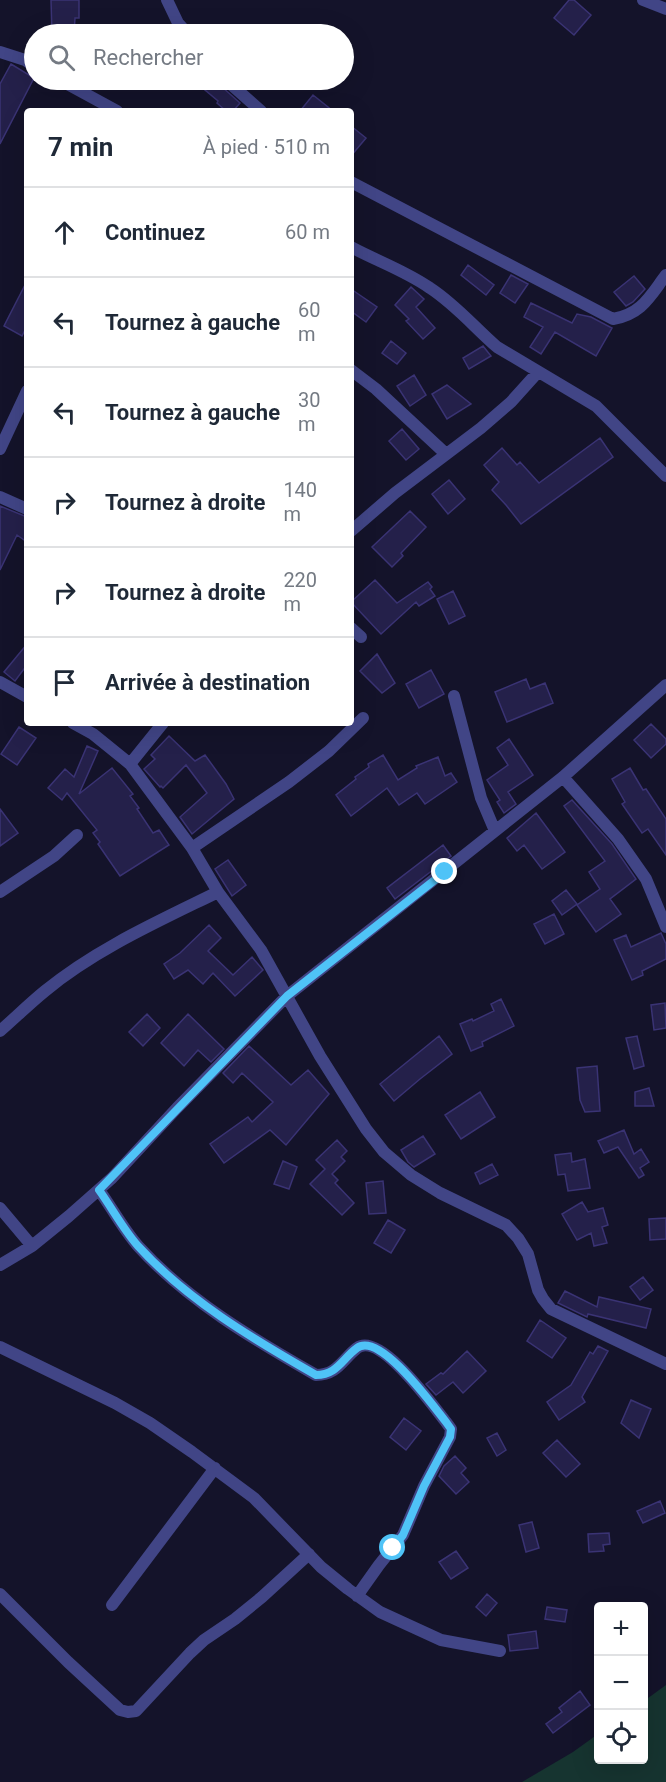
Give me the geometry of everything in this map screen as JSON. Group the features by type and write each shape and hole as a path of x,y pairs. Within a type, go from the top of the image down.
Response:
{"street":[{"path":"167,0 179,24"},
{"path":"643,0 666,9"},
{"path":"0,52 24,60"},
{"path":"78,90 111,108"},
{"path":"237,90 258,108"},
{"path":"354,184 613,319 635,312 645,303 666,274"},
{"path":"354,249 428,286 455,305 497,347 596,406 666,476"},
{"path":"354,372 376,389 446,454"},
{"path":"354,528 395,493 481,428 538,372"},
{"path":"0,449 24,397"},
{"path":"0,497 24,508"},
{"path":"354,631 361,637"},
{"path":"0,682 24,695"},
{"path":"0,1265 32,1246 99,1190 287,996 563,777 666,685"},
{"path":"454,696 481,798 495,831"},
{"path":"192,848 289,782 329,751 363,718"},
{"path":"78,726 93,734 130,764 192,848 218,892 261,950 344,1094 384,1152 411,1174 440,1193 506,1225 528,1254 538,1290 551,1309 666,1364"},
{"path":"130,764 162,726"},
{"path":"563,777 618,839 646,879 666,927"},
{"path":"0,892 54,856 77,835"},
{"path":"0,1032 46,990 79,966 112,946 218,892"},
{"path":"99,1190 136,1244 151,1260 188,1292 259,1342 316,1375 326,1375 337,1368 359,1346 369,1345 378,1349 410,1376 451,1429 450,1437 424,1486 403,1535 357,1596"},
{"path":"0,1208 32,1246"},
{"path":"0,1347 115,1403 150,1423 215,1468 254,1498 321,1567 380,1612 441,1640 500,1651"},
{"path":"112,1605 215,1468"},
{"path":"0,1594 76,1670 120,1710 136,1711 204,1640 235,1620 309,1554"}],"green space":[{"path":"666,1685 666,1782 522,1782 594,1737 594,1764 648,1764 648,1698"}],"building":[{"path":"51,0 79,0 79,18 75,18 75,24 52,24"},
{"path":"569,0 574,0 591,15 574,35 554,18"},
{"path":"11,64 24,72 24,90 28,90 0,144 0,84"},
{"path":"205,90 225,90 240,103 236,108 223,108 217,103 218,101"},
{"path":"313,95 329,108 302,108"},
{"path":"354,128 366,138 354,152"},
{"path":"468,265 494,285 486,295 461,275"},
{"path":"511,275 528,284 515,303 500,293"},
{"path":"634,276 645,289 626,306 614,292"},
{"path":"24,287 24,332 22,336 4,326"},
{"path":"411,287 424,299 416,307 435,328 423,339 406,321 409,319 395,305"},
{"path":"354,291 377,307 366,322 354,313"},
{"path":"531,303 572,323 577,314 591,317 612,328 596,356 555,332 541,354 530,347 543,327 524,317"},
{"path":"391,341 406,353 397,364 382,353"},
{"path":"483,346 491,356 469,369 463,358"},
{"path":"414,375 426,395 410,406 397,386"},
{"path":"447,385 471,404 447,419 432,394"},
{"path":"402,429 419,449 406,460 389,441"},
{"path":"600,438 613,457 521,524 492,490 499,482 484,465 502,448 517,465 520,462 539,483"},
{"path":"449,480 465,499 448,514 432,494"},
{"path":"0,506 24,516 24,540 17,535 0,570"},
{"path":"410,511 426,527 401,553 403,556 392,567 372,547"},
{"path":"375,580 397,603 428,582 435,596 419,606 416,602 381,634 354,605 354,599"},
{"path":"453,591 465,616 449,624 437,599"},
{"path":"24,648 24,669 15,681 4,672"},
{"path":"377,654 395,683 382,693 360,671"},
{"path":"431,670 444,694 419,708 406,684"},
{"path":"526,679 530,689 545,683 553,703 507,722 495,692"},
{"path":"651,724 666,739 666,744 651,758 634,740"},
{"path":"19,727 36,738 17,765 1,754"},
{"path":"169,736 195,761 205,755 234,799 192,834 180,817 207,793 186,765 163,788 144,769 155,759 151,755"},
{"path":"509,739 533,775 508,792 516,804 504,813 497,802 500,800 487,780 508,765 497,748"},
{"path":"87,746 98,751 79,794 112,768 133,794 130,796 153,833 159,830 169,845 120,876 98,844 100,842 93,833 97,830 67,793 62,800 48,788 65,769 74,777"},
{"path":"383,755 398,780 417,768 416,766 438,757 445,776 451,773 457,782 425,804 417,793 399,805 387,788 351,816 336,795 369,767 368,764"},
{"path":"630,768 643,790 646,789 666,819 666,855 648,829 642,833 622,804 625,802 612,779"},
{"path":"572,800 612,844 636,879 610,899 621,914 596,932 577,905 600,889 589,872 605,861 564,806"},
{"path":"0,809 18,833 0,846"},
{"path":"536,813 565,852 542,869 524,845 517,851 507,838"},
{"path":"443,845 451,856 395,899 387,888"},
{"path":"228,860 246,885 232,896 215,869"},
{"path":"566,890 577,904 562,915 552,901"},
{"path":"554,914 564,934 545,944 534,924"},
{"path":"209,925 221,938 208,951 233,975 252,957 263,970 235,996 213,973 203,984 188,970 174,979 164,964 180,953"},
{"path":"661,933 666,944 666,959 642,971 643,975 632,980 614,940 626,935 631,947"},
{"path":"501,999 514,1026 482,1042 483,1046 471,1051 460,1024 472,1019 473,1021 494,1011 491,1004"},
{"path":"665,1003 666,1028 654,1030 651,1005"},
{"path":"147,1014 160,1028 143,1046 129,1032"},
{"path":"188,1014 224,1049 211,1062 198,1050 184,1066 161,1043"},
{"path":"439,1036 452,1054 394,1101 380,1084"},
{"path":"637,1036 644,1066 634,1069 626,1038"},
{"path":"249,1046 291,1085 308,1070 329,1094 286,1145 270,1130 224,1163 210,1144 248,1117 252,1122 273,1102 242,1073 233,1083 223,1073"},
{"path":"597,1066 600,1111 585,1112 580,1100 577,1068"},
{"path":"649,1088 654,1106 635,1106 635,1092"},
{"path":"480,1092 495,1117 461,1139 445,1115"},
{"path":"624,1130 634,1154 641,1149 649,1162 640,1168 644,1175 639,1178 618,1147 604,1153 598,1141"},
{"path":"423,1136 435,1154 414,1167 401,1150"},
{"path":"337,1140 347,1151 341,1157 345,1161 332,1174 338,1180 335,1183 354,1203 342,1215 310,1184 325,1169 316,1160"},
{"path":"571,1153 572,1162 585,1159 590,1188 568,1191 565,1174 558,1175 555,1155"},
{"path":"283,1161 297,1167 289,1189 274,1184"},
{"path":"492,1164 498,1175 480,1184 475,1173"},
{"path":"383,1181 386,1213 369,1214 366,1183"},
{"path":"582,1202 588,1212 603,1208 608,1225 602,1227 607,1243 594,1246 591,1233 577,1240 562,1214"},
{"path":"666,1218 666,1239 650,1240 649,1219"},
{"path":"388,1220 405,1230 391,1253 374,1243"},
{"path":"643,1277 653,1290 640,1300 630,1287"},
{"path":"565,1291 597,1307 599,1297 651,1309 646,1328 588,1314 587,1317 558,1303"},
{"path":"540,1320 566,1338 552,1358 527,1341"},
{"path":"598,1346 608,1351 582,1397 585,1402 559,1420 547,1402 571,1385 590,1352 593,1354"},
{"path":"467,1351 486,1371 463,1393 453,1382 436,1395 426,1384 441,1373 443,1374"},
{"path":"631,1400 651,1409 639,1438 621,1423"},
{"path":"404,1418 421,1431 406,1450 390,1437"},
{"path":"497,1433 506,1450 497,1456 487,1438"},
{"path":"557,1440 580,1464 566,1477 543,1453"},
{"path":"455,1456 466,1468 461,1473 469,1482 456,1494 439,1476 444,1466"},
{"path":"660,1501 665,1513 643,1523 637,1511"},
{"path":"532,1522 539,1548 526,1552 519,1525"},
{"path":"609,1533 610,1544 603,1545 604,1551 589,1552 588,1534"},
{"path":"456,1551 468,1568 451,1579 439,1562"},
{"path":"487,1594 497,1603 486,1616 476,1607"},
{"path":"547,1607 567,1610 565,1622 545,1619"},
{"path":"536,1631 538,1648 510,1651 508,1635"},
{"path":"580,1691 590,1705 553,1733 546,1724 562,1712 559,1708"}],"route":[{"path":"393,1548 403,1535 424,1486 450,1437 451,1429 410,1376 378,1349 369,1345 359,1346 337,1368 326,1375 316,1375 259,1342 188,1292 151,1260 136,1244 99,1190 287,996 445,872"}]}
